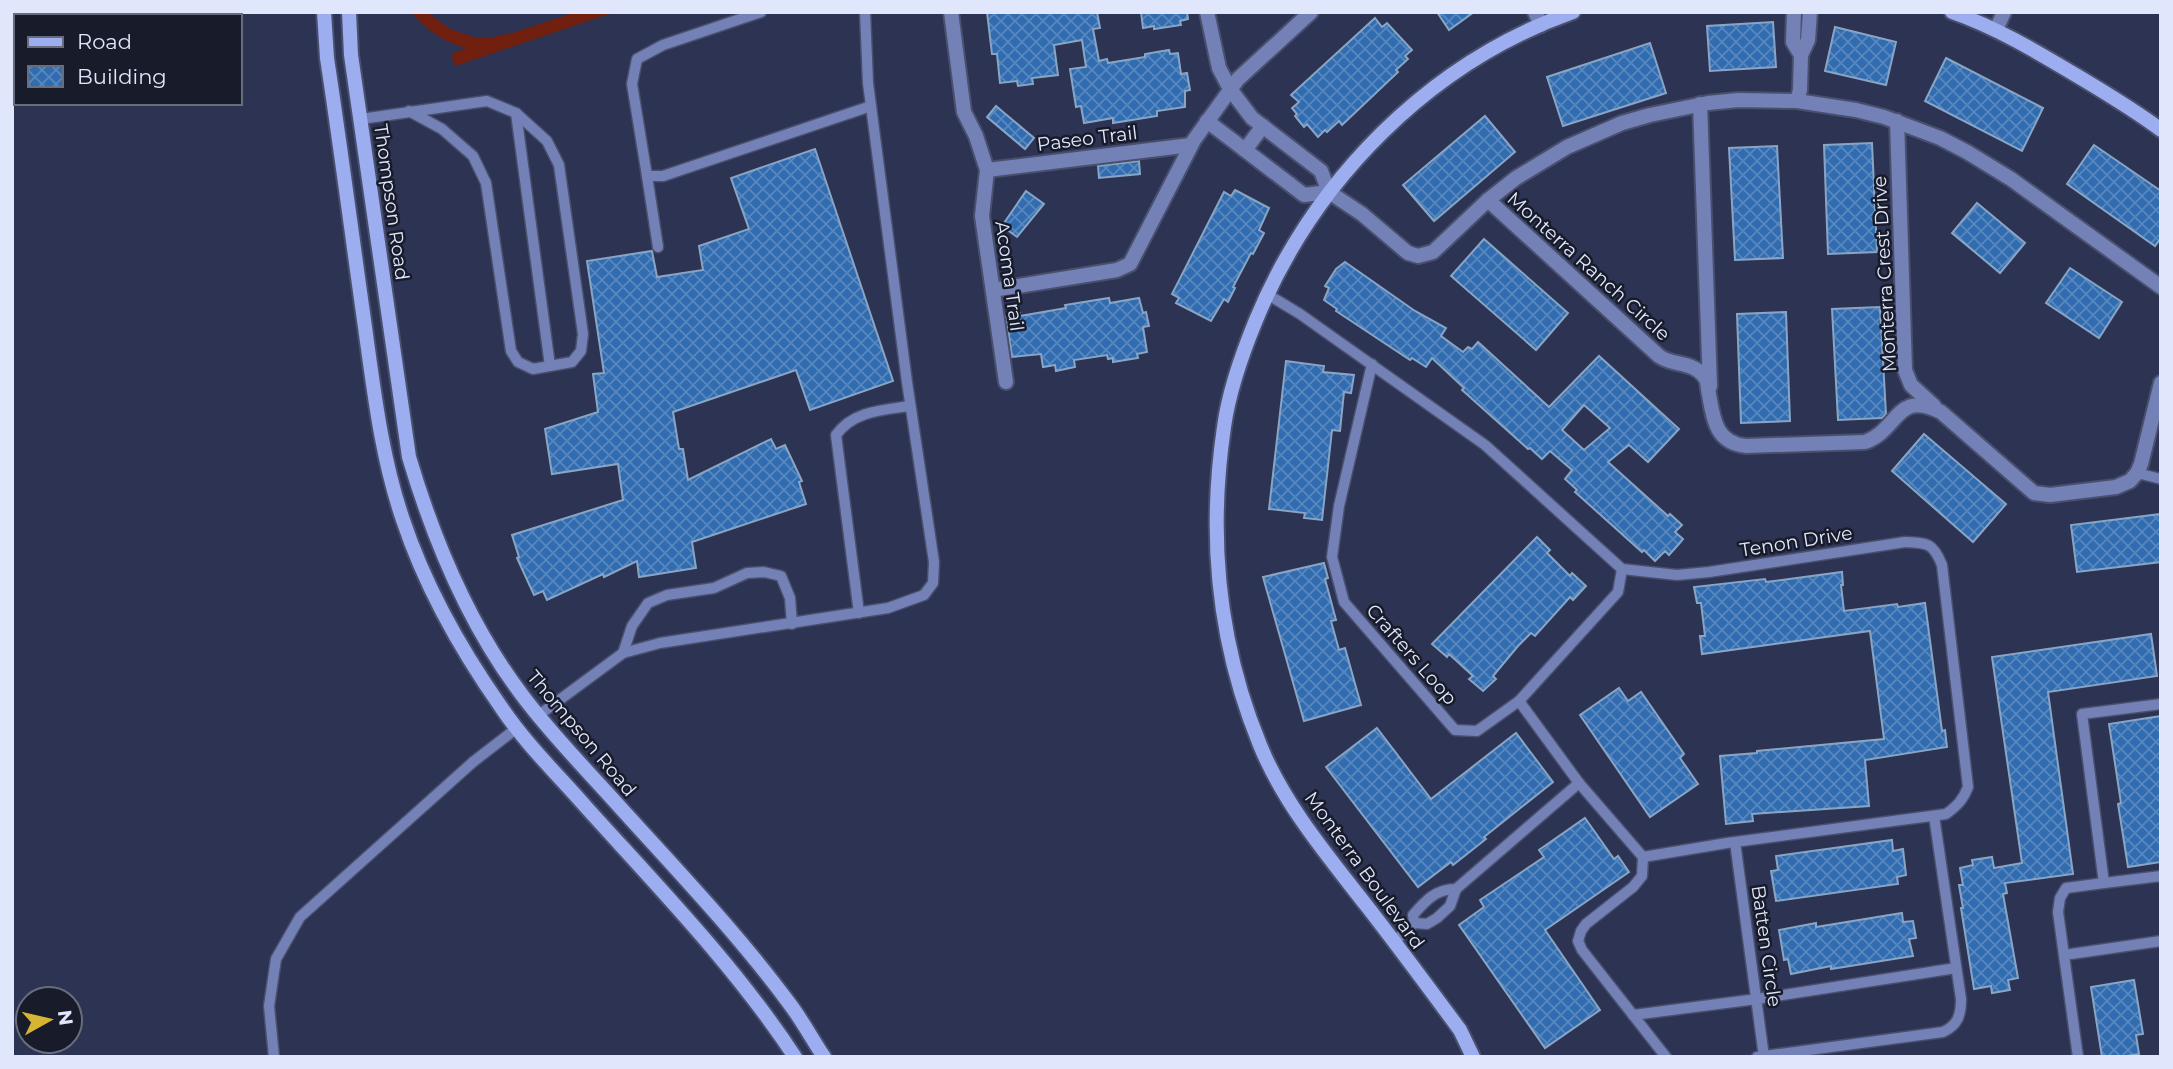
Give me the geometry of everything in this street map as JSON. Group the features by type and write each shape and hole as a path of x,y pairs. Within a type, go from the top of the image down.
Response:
{"street":[{"path":"324,12 327,58 386,462 403,521 440,607 502,709 717,953 770,1018 795,1057"},
{"name":"Thompson Road","path":"349,12 351,55 404,426 426,513 461,596 522,695 736,937 789,1004 824,1057"},
{"name":"Acoma Trail","path":"951,12 964,112 988,170 982,216 1006,382"},
{"path":"1207,12 1219,68 1230,89 1252,118 1321,171 1329,192 1363,214 1402,250 1418,256 1437,249 1488,200 1541,162 1594,134 1650,115 1700,104 1738,100 1797,101 1856,110 1897,121 1940,138 1992,167 2161,287"},
{"path":"993,290 1117,270 1130,264 1191,145 1207,121 1242,75 1311,12"},
{"name":"Monterra Boulevard","path":"1473,1057 1460,1030 1314,838 1283,790 1256,734 1232,658 1223,617 1216,550 1216,506 1224,424 1243,350 1267,294 1305,225 1368,146 1418,101 1538,19 1573,12"},
{"path":"1794,12 1793,42 1801,55"},
{"path":"1797,101 1801,90 1801,55 1808,40 1810,12"},
{"path":"1952,12 1996,30 2042,55 2135,110 2161,131"},
{"path":"1996,30 2004,12"},
{"path":"1700,104 1710,393"},
{"path":"2135,110 2161,116"},
{"path":"337,122 361,119"},
{"path":"1207,121 1304,195 1329,192"},
{"name":"Monterra Crest Drive","path":"1897,121 1905,370 1911,384 1941,412"},
{"path":"1245,150 1263,127"},
{"name":"Paseo Trail","path":"988,170 1191,145"},
{"name":"Monterra Ranch Circle","path":"1488,200 1658,356 1667,362 1689,366 1701,372 1707,380 1716,426 1728,442 1746,446 1866,442 1875,438 1909,406 1924,404 1941,412"},
{"path":"1941,412 2034,493 2050,495 2116,487 2126,484 2137,473 2161,383"},
{"path":"380,430 404,426"},
{"path":"517,728 539,715"}],"lane":[{"path":"658,247 632,84 637,59 663,45 761,12"},
{"path":"539,715 623,653 660,643 888,608 924,595 933,583 934,562 910,405 868,83 865,12"},
{"path":"361,119 409,111 488,101 516,113 547,141 559,165 583,334 581,351 572,362 533,369 518,362 511,351 486,184 473,156 442,129 409,111"},
{"path":"647,176 663,176 871,106"},
{"path":"516,113 550,366"},
{"path":"1267,294 1372,364 1485,445 1622,569"},
{"name":"Crafters Loop","path":"1372,364 1339,506 1332,556 1344,602 1455,730 1477,731 1519,701 1618,592 1622,569"},
{"path":"859,613 836,435 844,424 866,413 910,405"},
{"path":"2137,473 2161,479"},
{"name":"Tenon Drive","path":"1622,569 1677,575 1905,542 1925,543 1936,549 1942,565 1968,787 1957,806 1946,814 1934,816"},
{"path":"623,653 632,626 648,603 667,596 713,588 747,573 764,572 780,576 790,598 792,624"},
{"path":"1519,701 1579,783 1643,857 1642,876 1633,887 1586,924 1578,941 1582,950 1665,1057"},
{"path":"2104,883 2082,714 2161,704"},
{"path":"274,1057 270,1006 275,960 300,916 472,762 517,728"},
{"path":"1394,942 1415,923 1427,924 1437,918 1450,906 1456,889 1579,783"},
{"path":"1643,857 1934,816 1961,999 1961,1014 1953,1027 1943,1032 1758,1057"},
{"name":"Batten Circle","path":"1735,842 1764,1056"},
{"path":"2078,1057 2058,912 2060,898 2066,888 2161,876"},
{"path":"1415,923 1413,915 1420,907 1442,889 1456,889"},
{"path":"2064,955 2161,941"},
{"path":"1633,1015 1956,968"}],"shaded area":[{"path":"411,12 427,12 450,29 474,37 487,38 512,33 576,12 615,12 455,66 451,54 466,48 436,34"}],"building":[{"path":"987,12 1097,12 1100,28 1093,29 1099,61 1107,59 1108,63 1169,50 1170,54 1178,53 1181,74 1187,73 1190,90 1185,91 1185,107 1157,111 1157,116 1113,123 1113,118 1084,123 1081,106 1076,107 1070,69 1086,67 1082,40 1054,45 1058,75 1032,78 1033,84 1018,86 1017,81 1000,83 997,54 992,54"},
{"path":"1141,12 1187,12 1188,19 1180,21 1181,25 1143,28"},
{"path":"1437,12 1474,12 1449,30"},
{"path":"1375,18 1382,27 1387,23 1412,50 1405,56 1408,59 1396,70 1398,72 1342,125 1339,121 1318,137 1307,124 1304,127 1295,116 1297,114 1292,108 1299,102 1291,95"},
{"path":"1773,22 1776,67 1710,71 1707,26"},
{"path":"1835,27 1896,42 1886,85 1825,71"},
{"path":"1650,43 1666,93 1563,126 1547,77"},
{"path":"1946,58 2043,108 2022,151 1925,101"},
{"path":"996,106 1034,138 1025,149 987,117"},
{"path":"1485,116 1515,152 1434,221 1403,185"},
{"path":"1872,143 1877,252 1828,254 1824,145"},
{"path":"2094,145 2161,191 2161,238 2155,246 2067,184"},
{"path":"1777,146 1783,258 1735,260 1729,148"},
{"path":"815,149 893,381 810,410 796,370 673,412 679,449 683,449 688,480 771,439 776,449 785,445 802,481 799,482 806,504 692,542 696,568 639,577 637,561 547,600 543,591 534,595 517,558 519,557 512,535 623,500 618,464 552,474 545,429 598,412 593,374 604,373 587,261 652,251 657,277 703,270 699,246 749,229 731,178"},
{"path":"1139,161 1140,174 1099,178 1098,166"},
{"path":"1235,190 1269,208 1259,230 1264,233 1233,287 1235,288 1228,302 1224,299 1211,321 1176,303 1179,298 1172,294 1224,192 1231,196"},
{"path":"1026,191 1044,204 1017,237 1002,226"},
{"path":"1977,203 2025,243 2000,273 1952,233"},
{"path":"1484,239 1568,313 1536,350 1451,276"},
{"path":"1345,262 1415,311 1446,328 1441,336 1463,352 1468,347 1472,349 1478,342 1549,407 1599,356 1679,429 1648,462 1629,445 1608,462 1668,516 1670,514 1682,525 1675,532 1683,539 1669,555 1665,551 1655,561 1644,550 1642,552 1575,492 1577,490 1565,479 1572,470 1550,451 1542,459 1528,449 1462,390 1464,388 1432,358 1426,367 1412,358 1410,360 1336,311 1337,309 1324,300 1329,288 1325,286 1336,269","holes":["1584,405 1610,428 1584,450 1562,430"]},
{"path":"2070,268 2122,302 2099,338 2046,303"},
{"path":"1109,298 1110,303 1139,298 1143,313 1146,312 1149,326 1143,327 1147,352 1137,354 1138,358 1113,362 1113,358 1108,359 1107,355 1074,360 1075,367 1056,371 1055,365 1043,367 1041,354 1012,357 1006,316 1066,308 1065,305"},
{"path":"1880,307 1886,414 1882,418 1838,420 1832,309"},
{"path":"1786,312 1790,421 1741,423 1737,314"},
{"path":"1286,361 1324,366 1323,372 1354,375 1351,393 1344,392 1340,431 1332,430 1322,520 1304,518 1305,513 1269,509"},
{"path":"1924,434 2006,504 1973,542 1892,471"},
{"path":"2161,514 2161,562 2077,572 2071,525"},
{"path":"1537,537 1550,550 1547,553 1570,576 1572,573 1586,586 1573,600 1570,597 1535,636 1531,633 1518,646 1493,676 1496,679 1483,691 1469,679 1473,676 1449,654 1447,657 1432,644"},
{"path":"1324,563 1328,578 1325,579 1336,620 1331,621 1339,650 1345,648 1361,705 1304,721 1263,577"},
{"path":"1842,572 1844,611 1925,603 1942,731 1945,730 1947,747 1865,760 1869,806 1752,814 1753,821 1726,824 1720,756 1884,739 1870,631 1702,654 1700,636 1705,636 1701,603 1697,603 1694,587 1765,579 1766,582"},
{"path":"2151,634 2157,676 2048,692 2073,874 2005,883 2007,893 2003,894 2018,978 2008,980 2010,990 1992,993 1991,986 1974,989 1961,908 1959,885 1963,885 1960,868 1973,865 1972,860 1992,857 1994,868 2022,863 1992,657"},
{"path":"1619,688 1628,701 1641,692 1684,754 1680,758 1698,784 1650,817 1580,715"},
{"path":"2161,716 2161,862 2128,867 2109,724"},
{"path":"1377,728 1431,799 1516,733 1553,782 1453,865 1451,862 1418,887 1326,767"},
{"path":"1585,818 1614,859 1618,856 1629,872 1545,930 1600,1010 1545,1048 1459,925 1484,907 1480,900 1544,857 1539,850"},
{"path":"1892,840 1893,851 1903,849 1906,875 1897,877 1898,884 1776,901 1771,871 1778,870 1776,856"},
{"path":"1902,913 1903,922 1913,921 1916,938 1909,939 1913,956 1791,974 1788,959 1784,960 1779,930"},
{"path":"2134,980 2143,1034 2136,1035 2139,1054 2102,1057 2091,987"}]}
